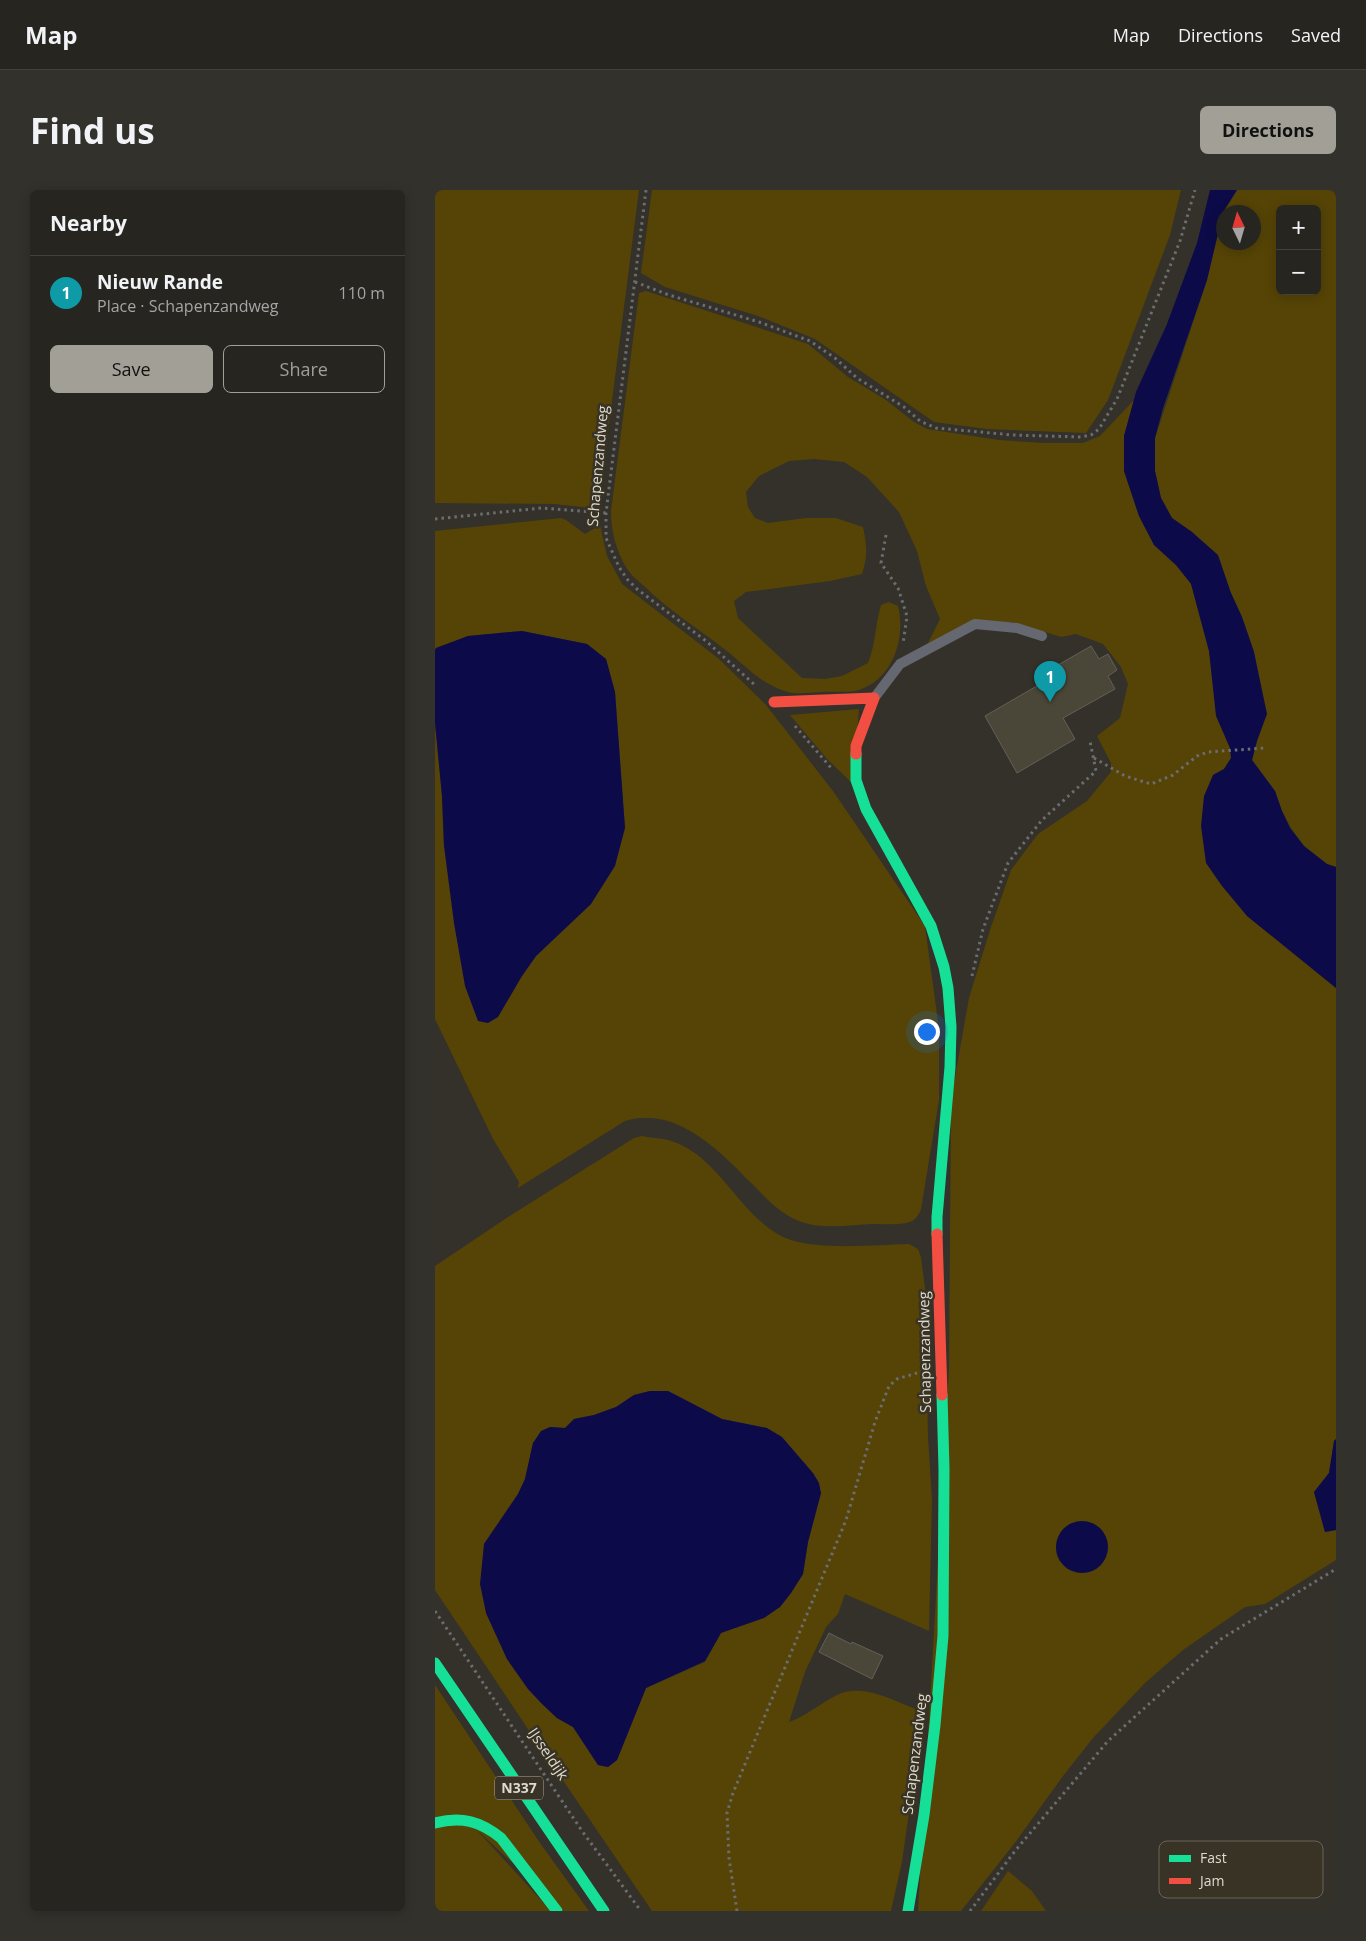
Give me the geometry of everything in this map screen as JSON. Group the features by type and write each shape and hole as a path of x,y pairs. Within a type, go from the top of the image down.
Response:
{"street":[{"path":"774,702 874,698"},
{"name":"Schapenzandweg","path":"874,698 856,746 856,780 866,809 931,926 939,948 948,988 951,1027 950,1067 937,1217 944,1469 943,1636 932,1752 908,1911"},
{"name":"N337","path":"435,1663 604,1911"},
{"path":"435,1823 462,1819 478,1822 491,1829 501,1838 557,1911"}],"lane":[{"path":"874,698 901,664 975,624 1017,628 1042,636"}],"path":[{"name":"Schapenzandweg","path":"646,190 605,512 606,538 619,567 637,590 706,641 774,702"},
{"path":"635,282 669,295 759,322 809,341 835,358 857,378 904,407 920,421 936,428 1081,437 1091,435 1099,429 1117,399 1180,241 1195,190"},
{"path":"435,519 542,508 605,512"},
{"path":"886,535 881,563 898,588 907,616 901,664"},
{"path":"793,724 836,774"},
{"path":"970,984 983,929 1008,863 1042,820 1096,771 1090,741"},
{"path":"1093,758 1125,776 1151,784 1173,775 1197,756 1208,752 1265,748"},
{"path":"737,1911 729,1858 727,1813 733,1793 846,1520 875,1422 889,1386 897,1379 907,1375 940,1369"},
{"path":"970,1911 1015,1851 1108,1741 1221,1639 1336,1570"},
{"name":"IJsseldijk","path":"435,1611 582,1830 641,1911"}],"shaded area":[{"path":"435,190 639,190 602,479 601,509 554,504 435,503"},
{"path":"652,190 1181,190 1170,235 1108,400 1086,433 987,429 934,422 815,339 758,316 665,287 641,273"},
{"path":"1210,190 1237,190 1227,205 1216,205 1216,242 1207,280 1163,408 1155,438 1155,471 1161,498 1172,518 1192,532 1218,555 1254,652 1267,714 1252,760 1275,791 1290,828 1304,846 1327,864 1336,867 1336,988 1247,916 1206,863 1201,826 1204,796 1213,775 1224,769 1231,758 1230,748 1216,716 1209,651 1191,584 1176,565 1154,545 1139,516 1124,471 1124,436 1136,392 1167,324 1197,243"},
{"path":"1237,190 1336,190 1336,867 1327,864 1304,846 1282,811 1275,791 1252,760 1257,741 1254,652 1242,617 1231,593 1192,532 1172,518 1161,498 1155,471 1155,438 1207,280 1216,243 1216,250 1261,250 1261,205 1228,205"},
{"path":"646,291 808,344 848,377 886,400 914,422 927,429 999,440 1083,443 1100,436 1134,400 1124,436 1124,471 1139,516 1154,545 1176,565 1191,583 1209,651 1213,679 1226,739 1230,748 1231,758 1224,769 1213,775 1247,916 1336,988 1336,1439 1334,1441 1329,1473 1314,1492 1325,1532 1336,1530 1336,1560 1265,1604 1245,1607 1183,1650 1145,1683 1093,1738 961,1911 918,1911 949,1369 951,1100 969,998 1011,870 1038,834 1087,801 1111,772 1111,763 1097,736 1120,718 1128,684 1121,667 1103,644 1076,634 1061,637 1013,622 991,623 964,628 928,643 940,619 926,586 917,551 899,512 867,477 844,462 814,459 789,461 759,476 746,492 748,507 755,518 768,523 806,518 836,518 863,527 866,550 862,574 830,581 746,592 734,601 738,618 802,678 825,679 842,676 868,663 873,648 881,605 889,602 898,606 900,631 898,644 894,656 881,677 871,685 855,691 792,693 778,689 761,679 672,610 652,594 627,569 617,548 612,526 611,511 639,293","holes":["1065,1528 1105,1558 1090,1572 1084,1572 1064,1565 1059,1560 1056,1551 1060,1536"]},
{"path":"561,518 585,534 600,525 607,556 622,584 719,659 766,705 833,791 925,926 939,1029 939,1100 921,1209 917,1217 912,1221 896,1224 836,1226 808,1224 799,1221 777,1208 721,1153 707,1142 676,1124 660,1119 643,1118 625,1121 518,1188 519,1182 493,1139 435,1019 435,723 442,796 444,846 522,976 536,956 591,904 625,828 615,692 606,659 587,644 522,631 468,636 435,650 435,531"},
{"path":"522,631 587,644 606,659 615,692 625,828 615,866 591,904 536,956 498,1017 488,1023 478,1021 465,986 454,923 444,846 442,796 435,723 435,650 468,636"},
{"path":"859,709 853,784 827,759 790,715"},
{"path":"642,1136 665,1139 686,1148 703,1159 758,1219 774,1231 791,1240 833,1246 909,1244 918,1249 921,1257 925,1289 928,1437 932,1499 929,1631 845,1594 838,1614 826,1627 805,1672 789,1722 837,1695 858,1691 880,1695 923,1712 902,1862 891,1911 652,1911 435,1590 435,1266 508,1217 634,1138","holes":["650,1391 668,1391 722,1419 767,1428 821,1493 808,1542 803,1574 791,1593 780,1607 721,1633 705,1662 646,1688 617,1760 608,1767 598,1765 573,1727 557,1718 528,1689 507,1659 486,1613 484,1544 518,1494 525,1479 533,1443 550,1427 565,1428 574,1419 594,1415 616,1407 634,1395"]},
{"path":"650,1391 668,1391 722,1419 767,1428 782,1437 813,1473 819,1483 821,1493 808,1542 803,1574 791,1593 780,1607 764,1618 721,1633 705,1661 646,1688 617,1760 608,1767 598,1765 573,1727 557,1718 542,1704 528,1689 507,1659 486,1613 480,1584 484,1544 518,1494 525,1479 533,1443 541,1431 550,1427 565,1428 574,1419 594,1415 616,1407 634,1395"},
{"path":"1336,1439 1336,1530 1325,1532 1314,1492 1329,1473 1334,1441"},
{"path":"1082,1521 1092,1523 1100,1529 1106,1537 1108,1547 1106,1557 1100,1565 1092,1571 1082,1573 1072,1571 1064,1565 1058,1557 1056,1547 1058,1537 1064,1529 1072,1523"},
{"path":"435,1685 540,1843 589,1911 564,1911 476,1829 551,1911 435,1911"},
{"path":"1008,1871 1032,1891 1046,1911 981,1911"}],"building":[{"path":"1091,646 1099,659 1108,654 1117,670 1108,676 1115,689 1063,718 1075,739 1017,773 985,716 1042,683 1039,676"},
{"path":"829,1633 883,1656 872,1679 819,1652"}],"traffic: fast":[{"path":"856,754 856,780 866,809 931,926 944,967 948,988 951,1027 950,1067 937,1234"},
{"path":"908,1911 924,1815 943,1636 944,1469 942,1395"},
{"path":"435,1663 604,1911"},
{"path":"435,1823 453,1820 470,1821 493,1832 501,1838 557,1911"}],"traffic: jam":[{"path":"774,702 874,698 856,746 856,754"},
{"path":"937,1234 942,1395"}],"place":[{"name":"Nieuw Rande","path":"1050,702"}]}
